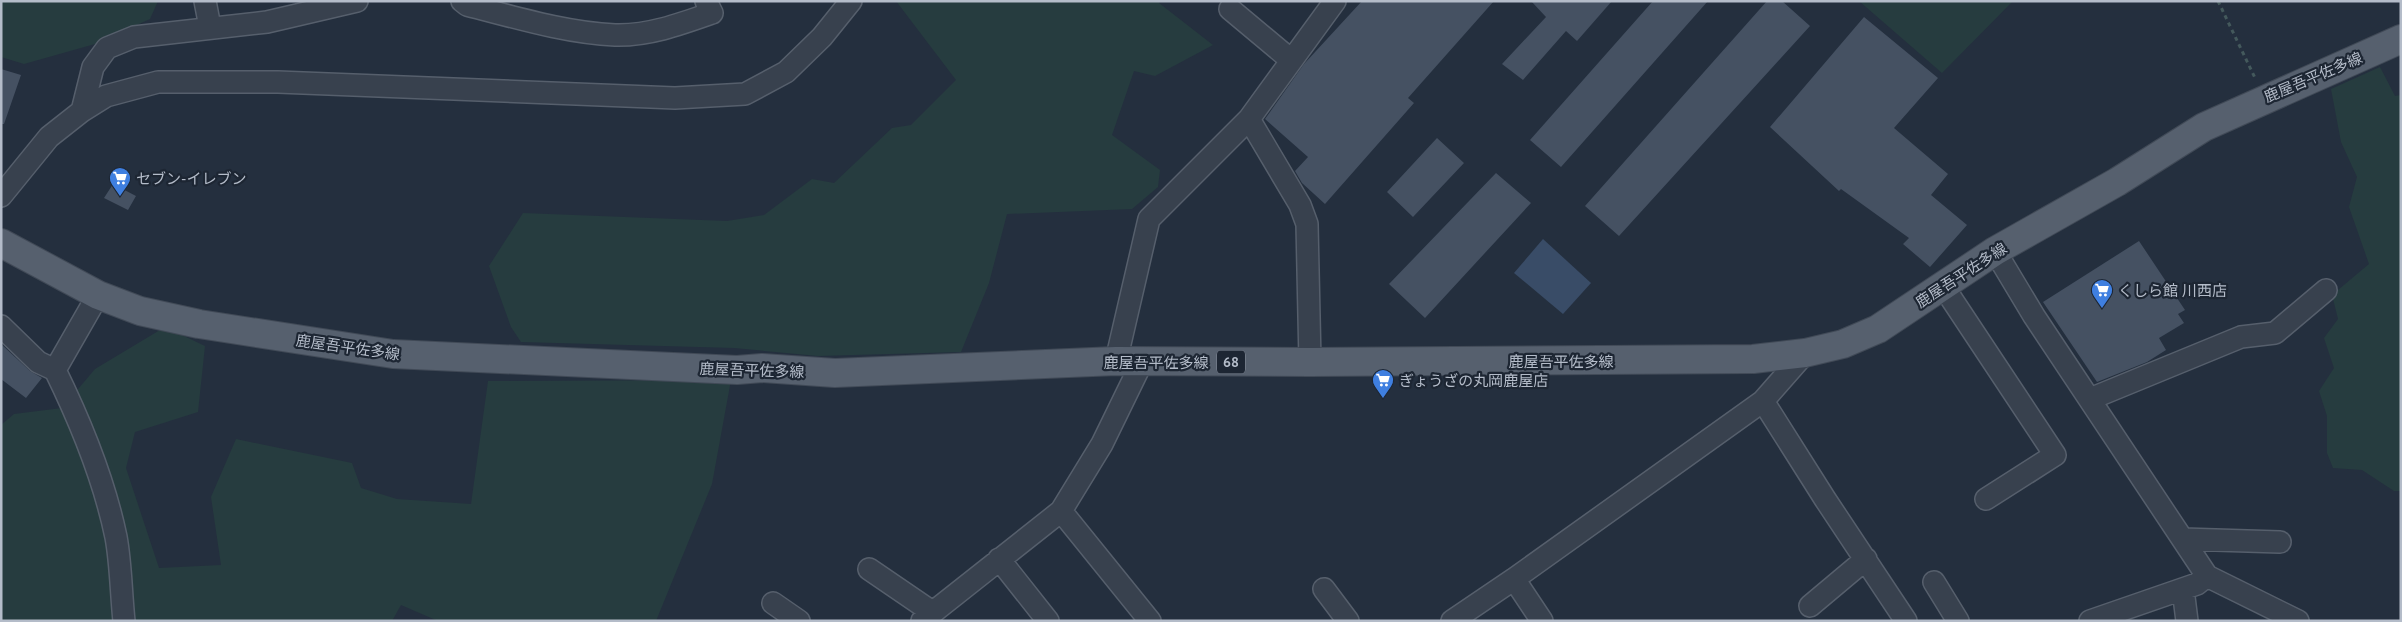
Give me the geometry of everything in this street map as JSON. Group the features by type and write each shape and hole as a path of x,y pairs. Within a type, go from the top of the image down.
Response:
{"main road":[{"name":"鹿屋吾平佐多線","path":"1,244 98,295 140,311 199,324 393,354 737,370 762,368 835,373 1129,361 1310,362 1753,359 1805,353 1843,344 1878,329 1995,251 2117,182 2204,127 2401,39"}],"street":[{"path":"205,1 210,27"},
{"path":"82,111 93,67 107,48 134,37 267,22 357,1"},
{"path":"462,1 467,5 543,24 616,35 669,28 712,13 706,1"},
{"path":"1,196 49,137 82,111 106,96 158,82 278,82 675,98 745,94 786,72 822,38 850,1"},
{"path":"869,569 927,617 1061,511 1102,444 1129,361 1149,219 1249,118 1335,1"},
{"path":"1230,8 1291,60"},
{"path":"1249,118 1300,205 1307,224 1310,362"},
{"path":"1995,251 2034,316 2207,576 2298,621"},
{"path":"1943,286 2055,455 1986,499"},
{"path":"2090,399 2241,338 2275,333 2326,290"},
{"path":"55,370 98,295"},
{"path":"1,326 38,362 55,370 77,414 102,485 116,539 124,621"},
{"path":"1452,621 1514,579 1763,401 1805,353"},
{"path":"1763,401 1906,621"},
{"path":"1061,511 1150,621"},
{"path":"2182,539 2280,542"},
{"path":"1000,559 1048,621"},
{"path":"1810,606 1866,559"},
{"path":"2090,621 2197,584 2207,576"},
{"path":"1514,579 1542,621"},
{"path":"1934,582 1958,621"},
{"path":"1324,589 1348,621"},
{"path":"2183,589 2187,621"},
{"path":"773,603 799,621"}],"path":[{"path":"2218,1 2253,71 2264,100"}],"green space":[{"path":"1,1 158,1 150,19 95,44 24,64 1,57"},
{"path":"896,1 1160,1 1159,3 1213,45 1155,76 1134,71 1112,135 1160,170 1158,187 1132,209 1007,214 989,283 961,352 818,356 734,348 521,342 511,327 489,266 523,213 727,221 764,215 812,179 834,183 892,128 911,125 956,80"},
{"path":"1859,1 2013,1 1942,73"},
{"path":"2380,67 2395,96 2401,95 2401,491 2394,491 2362,470 2333,468 2327,453 2327,416 2319,391 2334,368 2324,338 2338,319 2332,295 2369,264 2349,207 2357,177 2341,142 2331,89"},
{"path":"165,327 205,346 198,412 135,432 126,468 159,568 221,565 211,497 236,439 352,463 361,488 397,499 471,504 488,381 731,380 712,484 656,621 438,621 401,605 392,621 1,621 1,425 14,414 62,408 95,369"}],"water":[{"path":"1543,239 1591,283 1563,314 1514,273"}],"building":[{"path":"1362,1 1494,1 1408,98 1414,103 1325,204 1302,183 1295,171 1308,157 1265,119 1304,64"},
{"path":"1531,1 1612,1 1577,41 1566,31 1523,80 1502,64 1546,17"},
{"path":"1653,1 1708,1 1561,167 1530,140"},
{"path":"1767,1 1782,1 1810,26 1619,236 1585,206"},
{"path":"1864,17 1938,78 1894,128 1948,174 1931,195 1967,225 1930,267 1903,244 1909,238 1841,189 1839,191 1770,127"},
{"path":"1,69 21,75 4,124 1,124"},
{"path":"1437,138 1464,163 1413,217 1387,192"},
{"path":"1496,173 1531,203 1425,318 1389,284"},
{"name":"セブン-イレブン","path":"113,184 136,196 128,210 104,198"},
{"path":"2139,241 2185,310 2178,314 2184,323 2159,338 2166,350 2147,362 2097,382 2043,302"},
{"path":"1,344 30,371 42,378 26,398 1,379"}],"place":[{"name":"セブン-イレブン","path":"120,197"},
{"name":"くしら館 川西店","path":"2102,309"},
{"name":"ぎょうざの丸岡鹿屋店","path":"1383,399"}]}
